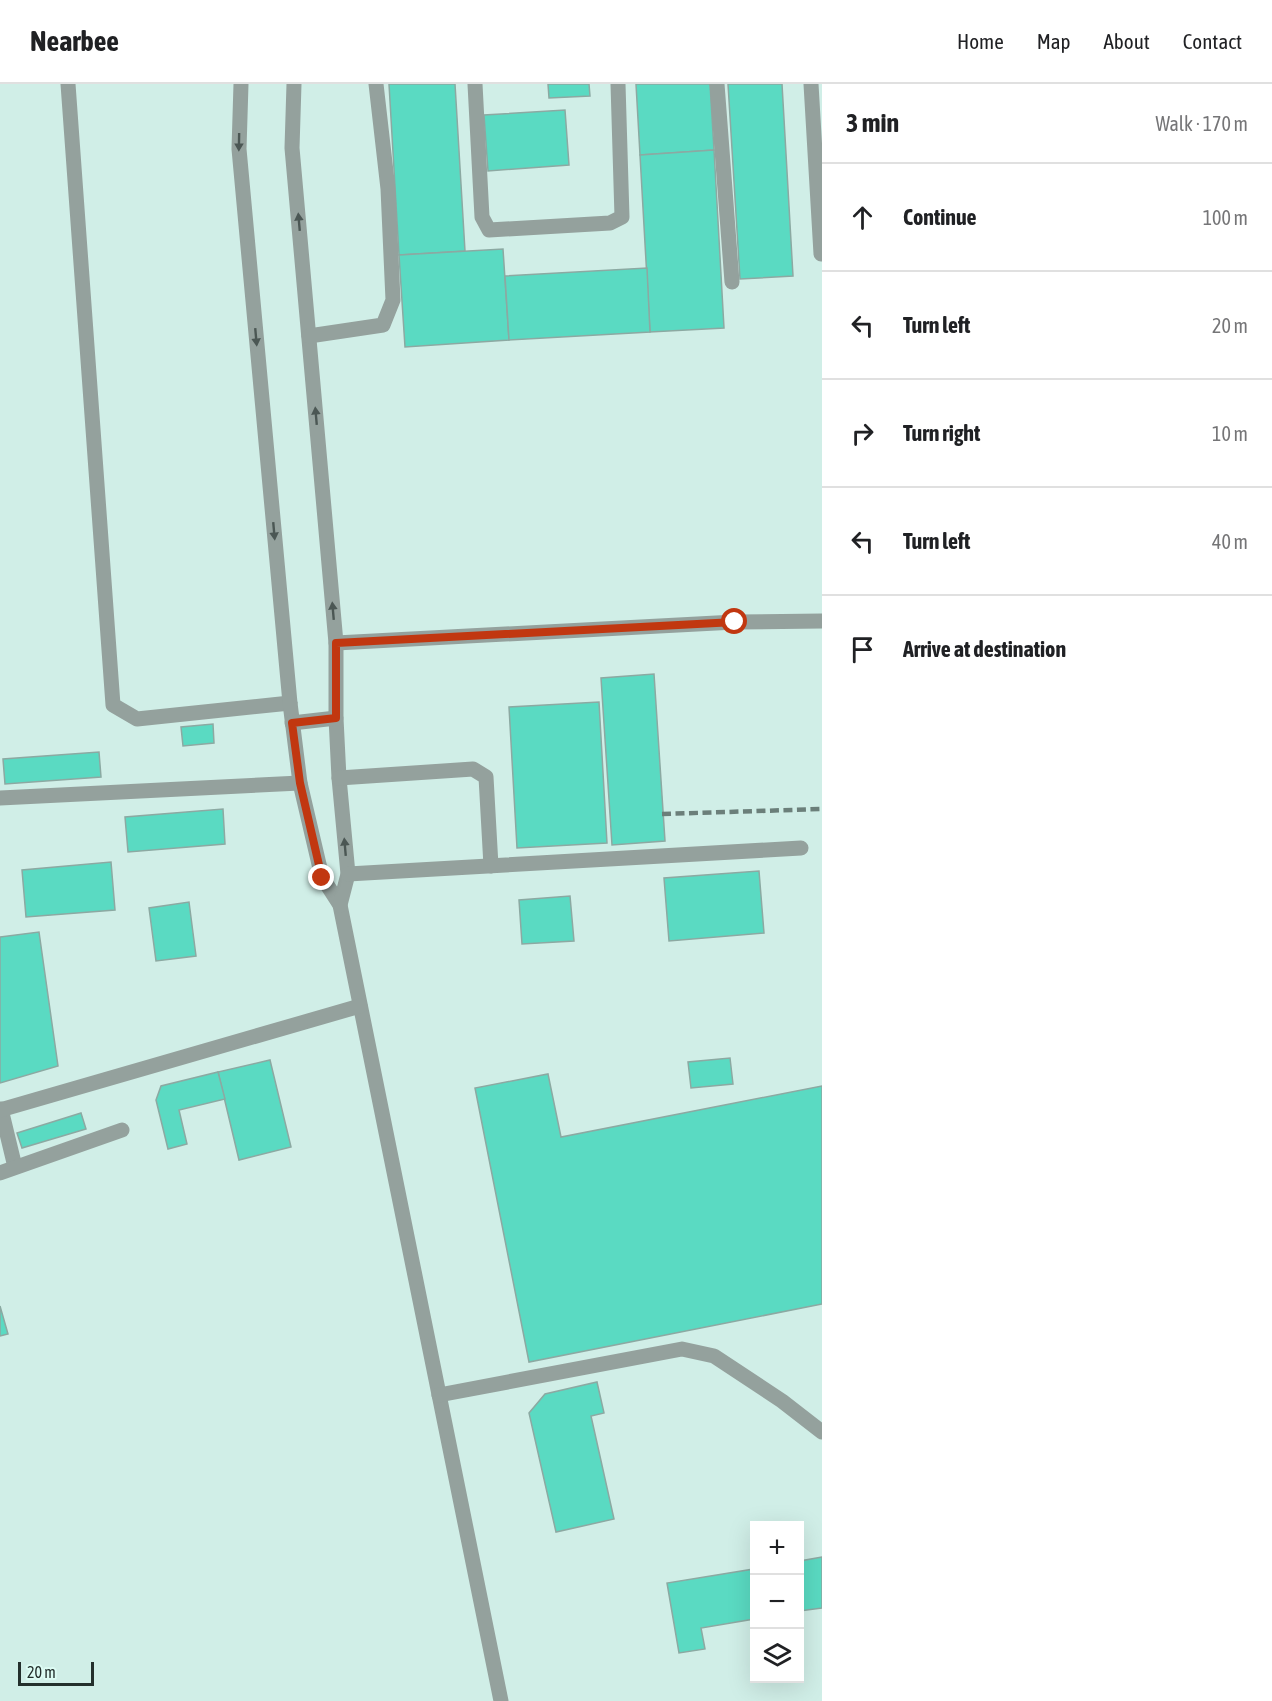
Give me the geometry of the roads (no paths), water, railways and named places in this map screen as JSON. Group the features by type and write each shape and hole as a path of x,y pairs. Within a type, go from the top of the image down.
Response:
{"street":[{"path":"68,84 113,705 137,719 290,703"},
{"path":"241,84 239,149 290,703 300,783 322,878 340,905 501,1701"},
{"path":"294,84 292,148 336,643 339,778 348,874 340,905"},
{"path":"309,336 383,325 393,300 388,189 376,84"},
{"path":"475,84 482,216 489,230 610,223 622,217 618,84"},
{"path":"717,84 732,282"},
{"path":"811,84 821,254"},
{"path":"336,643 735,622 822,621"},
{"path":"292,723 336,718"},
{"path":"339,778 472,769 486,777 491,866"},
{"path":"0,798 300,783"},
{"path":"348,874 801,848"},
{"path":"122,1130 7,1170 0,1109 360,1006"},
{"path":"439,1395 682,1349 714,1356 782,1401 822,1432"}],"railway":[{"path":"662,814 822,809"}]}
